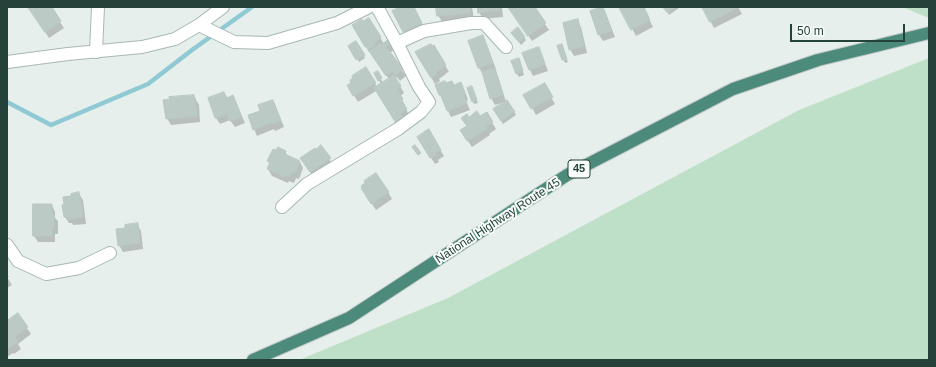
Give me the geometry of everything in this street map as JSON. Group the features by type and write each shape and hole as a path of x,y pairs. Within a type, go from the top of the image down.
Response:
{"highway":[{"name":"National Highway Route 45","path":"253,360 349,318 567,175 733,89 818,60 929,34"}],"street":[{"path":"96,52 98,7"},
{"path":"7,62 68,54 142,47 175,39 202,27 223,7"},
{"path":"202,27 234,42 268,43 337,23 369,7"},
{"path":"282,207 306,184 398,129 421,112 429,102 419,87 377,7"},
{"path":"397,43 424,31 471,23 484,23 506,47"},
{"path":"7,245 18,261 46,274 79,268 110,253"}],"green space":[{"path":"902,7 929,7 929,18"},
{"path":"929,58 929,360 299,360 448,298 799,110"}],"building":[{"path":"28,7 52,7 61,21 45,32"},
{"path":"400,7 414,7 422,23 403,32 392,11"},
{"path":"436,7 470,7 470,13 437,16"},
{"path":"478,7 500,7 500,10 478,13"},
{"path":"508,7 535,7 546,23 528,36"},
{"path":"603,7 612,31 598,35 590,11"},
{"path":"619,7 644,7 650,20 631,30"},
{"path":"663,7 675,7 667,12"},
{"path":"702,7 739,7 710,22"},
{"path":"369,18 381,37 374,43 375,45 368,49 366,46 365,47 352,25 362,19 363,21"},
{"path":"578,19 584,46 569,50 563,23"},
{"path":"518,27 525,37 519,42 511,33"},
{"path":"483,35 493,63 478,68 468,41"},
{"path":"389,39 392,42 386,47 403,69 395,75 393,71 386,76 369,51"},
{"path":"356,41 365,55 356,60 348,46"},
{"path":"431,44 432,46 434,45 446,65 436,72 437,74 431,78 415,52"},
{"path":"562,44 567,59 562,60 557,46"},
{"path":"539,47 545,64 529,70 522,53"},
{"path":"519,58 523,71 516,74 511,61"},
{"path":"366,67 376,83 353,96 347,85 351,83 350,80 353,78 352,76"},
{"path":"495,68 503,95 490,99 482,72"},
{"path":"378,71 382,78 378,81 374,73"},
{"path":"394,75 401,86 397,89 403,99 401,100 407,109 400,114 403,118 396,123 374,88"},
{"path":"445,81 446,83 452,81 454,85 461,82 465,93 463,94 467,103 447,111 441,95 439,95 435,85"},
{"path":"545,83 553,97 531,109 523,95"},
{"path":"472,86 477,100 472,102 467,88"},
{"path":"224,92 227,98 233,95 242,117 230,121 227,114 215,118 208,98"},
{"path":"194,95 197,116 166,119 163,100 170,99 169,97"},
{"path":"273,100 281,121 270,123 253,130 248,115 260,111 258,105"},
{"path":"507,100 515,112 501,121 493,109"},
{"path":"477,111 480,116 487,112 493,122 486,127 487,129 467,141 460,130 467,126 461,118 467,114 469,117"},
{"path":"429,129 441,150 430,158 417,137"},
{"path":"321,145 331,158 310,172 300,158"},
{"path":"415,145 421,153 418,155 412,147"},
{"path":"278,147 286,151 285,154 300,161 295,173 292,172 290,177 285,175 284,177 267,169 270,162 267,161 273,149 276,150"},
{"path":"376,173 389,192 371,204 361,186 365,183 364,181"},
{"path":"79,192 83,217 68,219 68,217 64,217 62,205 64,204 63,197 71,196 71,194"},
{"path":"33,204 52,204 54,228 52,228 52,236 33,236"},
{"path":"138,223 140,243 118,246 116,229 125,228 125,225"},
{"path":"18,313 28,327 15,337 18,342 7,348 7,321"}],"waterway":[{"path":"7,102 51,125 148,84 252,7"}]}
